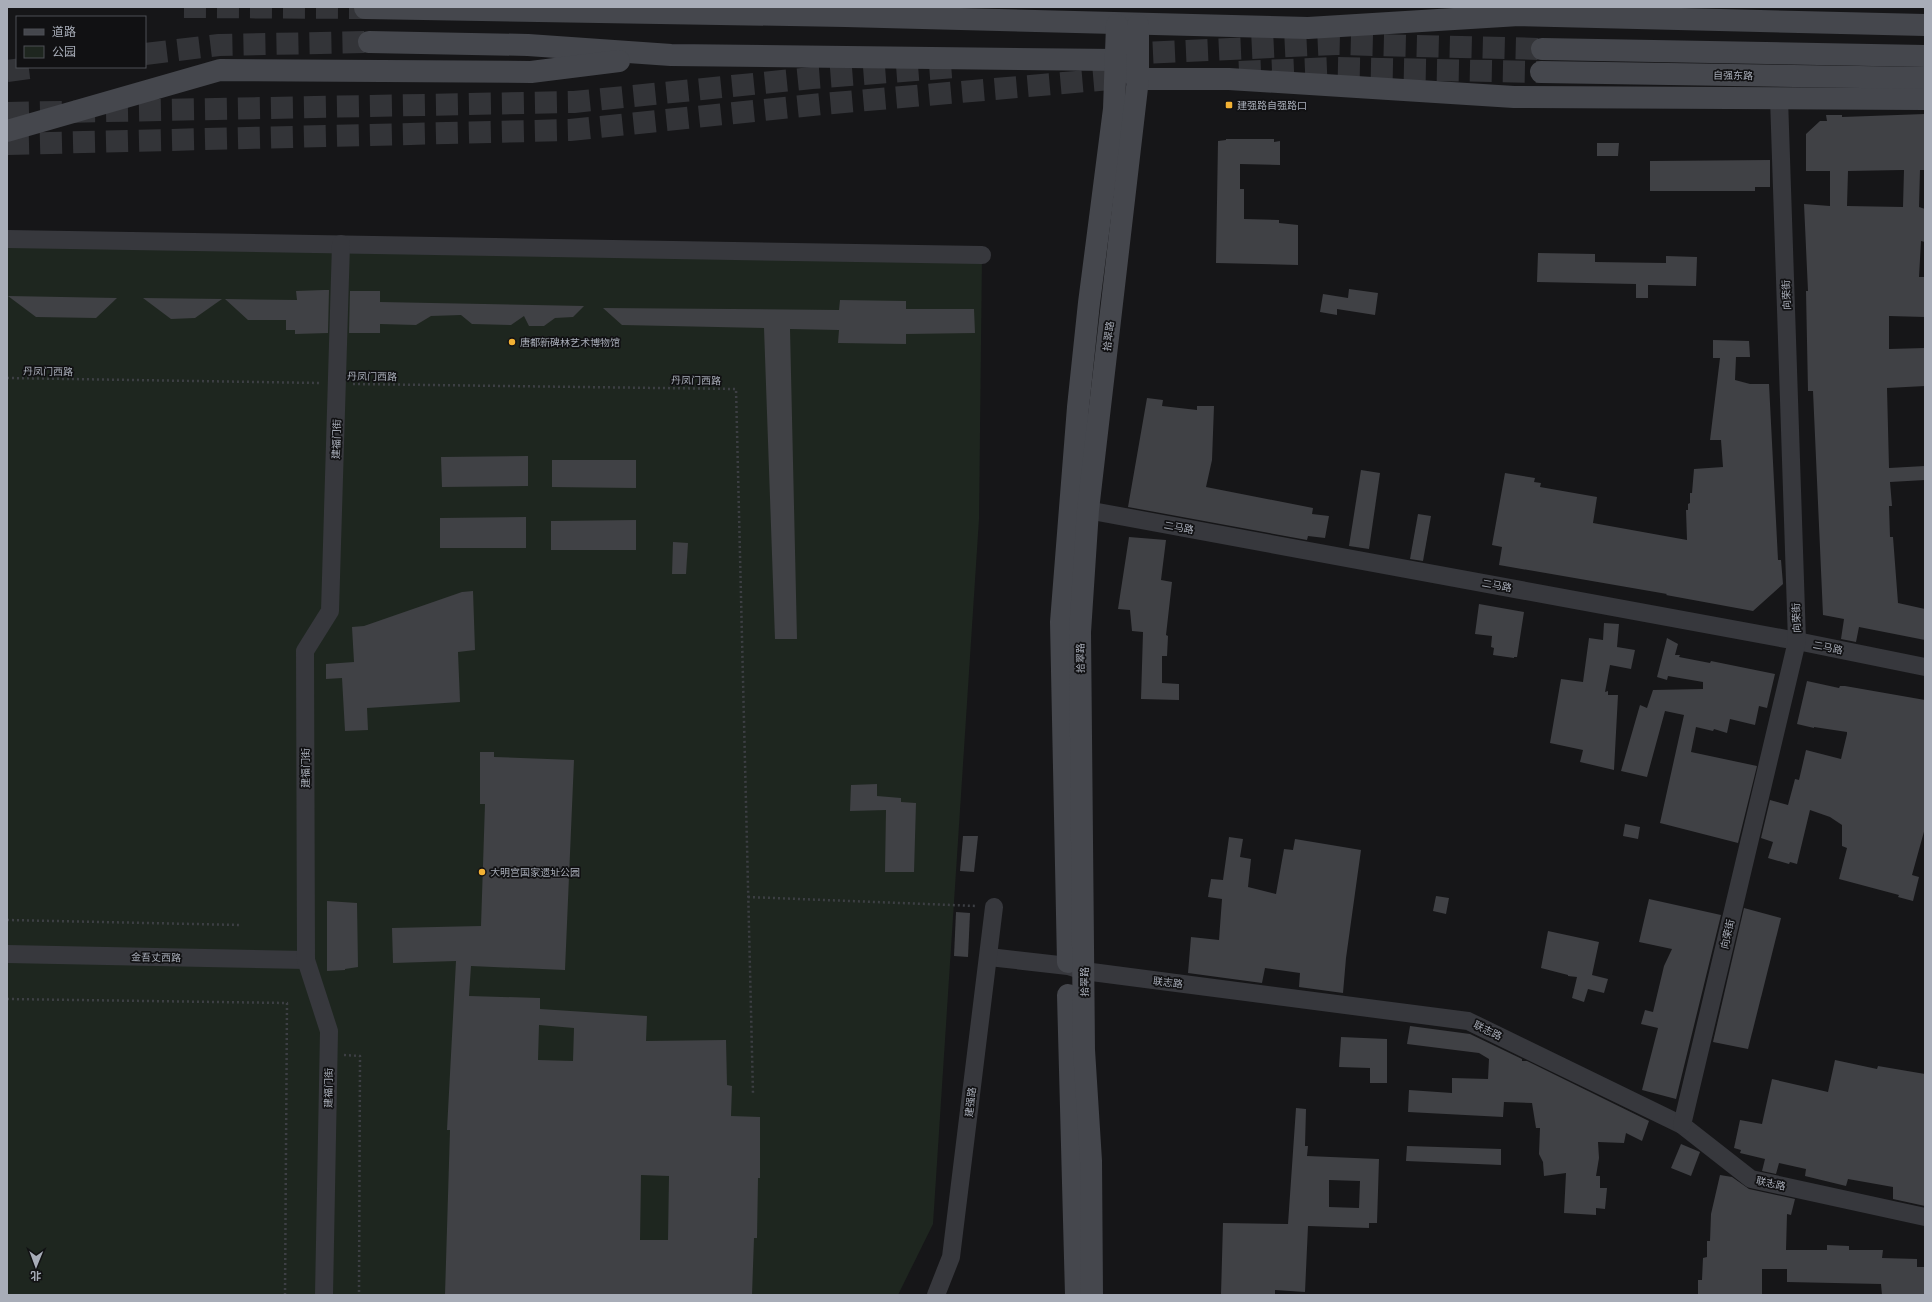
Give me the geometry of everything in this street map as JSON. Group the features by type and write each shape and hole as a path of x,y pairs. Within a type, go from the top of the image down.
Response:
{"main road":[{"path":"640,7 664,12"},
{"path":"366,8 664,12 1127,25 1308,28 1519,15 1925,25"},
{"name":"拾翠路","path":"1076,1295 1074,1161 1070,1084 1076,968 1080,632 1078,508 1089,303 1114,109 1116,60 1127,25"},
{"name":"拾翠路","path":"1078,508 1138,79 1127,25"},
{"path":"370,42 528,45 671,55 1116,60 1138,79 1236,79 1514,97 1925,99"},
{"path":"1542,49 1925,56"},
{"path":"7,131 220,70 530,72 671,55"},
{"name":"自强东路","path":"1541,72 1925,78"},
{"name":"拾翠路","path":"1076,968 1091,1161 1092,1295"}],"street":[{"name":"向荣街","path":"1682,1125 1796,641 1780,98"},
{"path":"7,239 982,255"},
{"name":"建福门街","path":"324,1295 329,1031 306,960 305,650 330,611 341,244"},
{"name":"二马路","path":"1078,508 1796,641 1925,667"},
{"name":"建强路","path":"936,1295 951,1257 994,907"},
{"name":"金吾丈西路","path":"7,954 306,960"},
{"name":"联志路","path":"989,957 1468,1021 1682,1125 1751,1179 1925,1217"}],"path":[{"name":"丹凤门西路","path":"7,378 736,388 748,897"},
{"path":"753,1094 748,897 994,907"},
{"path":"7,920 241,925"},
{"path":"7,998 288,1003 285,1295"},
{"path":"329,1054 360,1056 359,1295"}],"green space":[{"name":"大明宫国家遗址公园","path":"7,237 982,255 979,519 933,1224 898,1295 7,1295"}],"building":[{"path":"1925,114 1925,170 1920,170 1919,207 1925,209 1925,242 1921,241 1919,277 1925,277 1925,317 1889,316 1889,349 1925,348 1925,386 1887,388 1889,468 1925,466 1925,480 1890,482 1892,506 1889,506 1890,537 1893,537 1898,603 1925,609 1925,640 1859,627 1856,642 1841,639 1844,619 1823,615 1813,391 1808,391 1806,291 1808,291 1804,204 1830,206 1830,171 1806,171 1806,134 1820,121 1827,121 1826,115 1842,115 1842,117","holes":["1904,170 1903,207 1847,206 1848,171"]},
{"path":"1226,139 1274,139 1274,142 1280,141 1280,165 1240,164 1240,189 1244,189 1244,219 1279,220 1279,223 1298,225 1298,265 1216,263 1218,141"},
{"path":"1597,143 1619,143 1618,156 1597,156"},
{"path":"1770,160 1770,187 1755,187 1755,191 1650,191 1650,161"},
{"path":"1538,253 1595,254 1595,262 1666,263 1666,256 1697,257 1696,286 1648,285 1648,298 1636,298 1636,284 1537,282"},
{"path":"1349,289 1378,293 1375,315 1337,309 1337,315 1320,312 1323,294 1348,298"},
{"path":"329,290 328,333 295,334 295,330 286,330 286,320 248,320 225,299 297,300 296,291"},
{"path":"350,291 380,291 380,302 584,306 573,317 555,318 544,326 529,326 524,316 511,325 472,324 461,315 431,316 416,325 380,324 380,333 349,333"},
{"path":"8,296 117,298 96,318 36,317"},
{"path":"143,298 222,299 195,318 171,319"},
{"path":"840,300 906,301 906,309 974,309 975,333 906,334 906,344 838,343 839,330 790,329 797,639 775,639 764,328 622,325 603,308 839,310"},
{"path":"1713,340 1749,341 1750,357 1736,357 1735,380 1750,384 1769,384 1778,560 1781,560 1783,584 1753,611 1666,595 1667,594 1499,565 1502,547 1492,545 1505,473 1535,478 1534,482 1541,483 1540,487 1597,497 1593,523 1687,540 1686,510 1688,510 1688,504 1690,503 1690,493 1692,493 1694,469 1723,467 1721,440 1710,440 1720,358 1713,358"},
{"path":"1147,398 1163,400 1162,406 1197,410 1197,406 1214,406 1212,460 1206,487 1313,508 1312,514 1329,516 1325,538 1308,536 1307,540 1128,507"},
{"path":"528,456 528,486 442,487 441,457"},
{"path":"552,460 636,460 636,488 552,487"},
{"path":"1361,470 1380,473 1369,549 1349,546"},
{"path":"1418,514 1431,516 1423,561 1410,559"},
{"path":"526,517 526,548 440,548 440,518"},
{"path":"636,520 636,550 551,550 551,521"},
{"path":"1129,537 1166,540 1161,580 1172,582 1166,635 1168,636 1167,656 1162,656 1162,683 1179,684 1179,700 1141,699 1143,632 1132,631 1130,610 1118,609"},
{"path":"673,542 688,543 686,574 672,574"},
{"path":"473,591 475,650 458,652 460,702 367,708 368,730 345,731 342,678 326,679 326,664 354,662 352,627 364,626 462,592"},
{"path":"1479,604 1524,612 1517,657 1514,658 1493,655 1494,648 1491,647 1492,636 1475,634"},
{"path":"1604,623 1619,624 1617,647 1635,650 1631,669 1610,665 1605,692 1608,691 1608,695 1618,695 1614,770 1580,762 1583,750 1550,743 1561,679 1583,682 1589,638 1603,640"},
{"path":"1667,638 1678,644 1675,655 1680,655 1679,657 1710,663 1711,661 1775,674 1767,708 1759,706 1755,725 1730,719 1727,733 1714,729 1713,731 1696,727 1691,752 1757,766 1738,843 1660,823 1684,715 1665,711 1647,777 1621,771 1640,705 1647,708 1653,690 1703,689 1703,682 1668,676 1667,680 1657,677"},
{"path":"1807,681 1839,688 1840,686 1845,686 1925,700 1925,828 1912,875 1919,877 1913,901 1898,897 1899,895 1839,879 1847,848 1842,846 1842,825 1830,817 1810,810 1797,864 1790,862 1789,864 1768,858 1773,842 1761,838 1770,800 1788,805 1795,779 1799,780 1806,750 1841,759 1847,734 1847,732 1814,728 1797,724"},
{"path":"480,752 494,752 494,757 574,760 565,970 471,966 469,996 540,998 540,1009 647,1016 646,1041 726,1040 727,1085 732,1086 731,1116 760,1117 760,1178 758,1178 757,1238 754,1238 752,1295 445,1295 450,1130 447,1130 456,961 393,963 392,928 481,926 485,804 480,804","holes":["539,1025 574,1028 573,1061 538,1060","641,1175 669,1176 668,1240 640,1240"]},
{"path":"877,784 877,796 901,798 901,802 916,803 914,872 885,872 886,810 850,811 851,785"},
{"path":"1625,824 1640,827 1638,839 1623,836"},
{"path":"963,836 978,836 974,872 960,871"},
{"path":"1229,837 1243,839 1240,857 1251,859 1248,887 1276,894 1284,849 1293,850 1295,839 1361,850 1346,958 1343,993 1299,987 1300,973 1265,968 1262,983 1188,973 1191,937 1219,940 1222,899 1208,897 1211,879 1223,880"},
{"path":"1436,896 1449,898 1446,914 1433,911"},
{"path":"1649,899 1721,915 1676,1099 1642,1090 1658,1028 1641,1024 1645,1010 1653,1012 1664,966 1672,949 1639,942"},
{"path":"327,901 357,903 358,967 345,970 327,971"},
{"path":"1744,908 1781,918 1748,1049 1713,1042"},
{"path":"956,912 970,913 968,957 954,956"},
{"path":"1548,931 1599,942 1592,975 1608,979 1604,993 1588,989 1584,1002 1572,998 1577,977 1568,976 1541,968"},
{"path":"1410,1026 1470,1034 1522,1059 1522,1061 1527,1061 1649,1121 1642,1141 1626,1133 1624,1143 1598,1142 1599,1158 1596,1176 1600,1176 1600,1188 1607,1188 1605,1209 1596,1208 1596,1215 1564,1213 1566,1173 1544,1176 1543,1162 1539,1154 1540,1128 1536,1128 1532,1103 1504,1102 1503,1117 1408,1112 1409,1090 1452,1093 1452,1078 1488,1079 1489,1059 1479,1053 1407,1044"},
{"path":"1341,1037 1387,1039 1387,1083 1370,1083 1370,1068 1339,1067"},
{"path":"1835,1060 1877,1069 1878,1066 1925,1074 1925,1206 1893,1199 1893,1187 1848,1179 1846,1186 1805,1176 1806,1169 1779,1163 1776,1174 1762,1171 1765,1159 1740,1153 1741,1150 1734,1148 1740,1120 1762,1124 1772,1079 1828,1092"},
{"path":"1296,1108 1306,1109 1305,1146 1308,1146 1307,1156 1379,1159 1377,1223 1369,1223 1369,1228 1308,1226 1305,1292 1275,1290 1275,1295 1221,1295 1223,1223 1288,1224","holes":["1329,1180 1360,1181 1359,1208 1329,1207"]},
{"path":"1681,1144 1700,1152 1691,1176 1671,1168"},
{"path":"1407,1146 1501,1149 1501,1165 1406,1161"},
{"path":"1720,1175 1732,1177 1749,1189 1795,1199 1791,1215 1787,1214 1786,1250 1827,1250 1827,1245 1849,1246 1849,1250 1883,1250 1882,1258 1917,1259 1917,1267 1925,1267 1925,1295 1882,1295 1881,1284 1787,1282 1787,1269 1762,1269 1762,1295 1698,1295 1698,1280 1702,1280 1703,1258 1707,1257 1707,1241 1710,1241 1711,1214"}],"tunnel":[{"path":"184,7 365,8"},
{"path":"146,54 219,45 369,42"},
{"path":"1120,54 1336,44 1542,49"},
{"path":"7,113 574,102 812,78 956,67"},
{"path":"7,71 30,68"},
{"path":"1239,72 1334,68 1541,72"},
{"path":"7,144 570,130 822,104 1133,77"}],"place":[{"name":"建强路自强路口","path":"1229,105"},
{"name":"唐都新碑林艺术博物馆","path":"512,342"},
{"name":"大明宫国家遗址公园","path":"482,872"}]}
